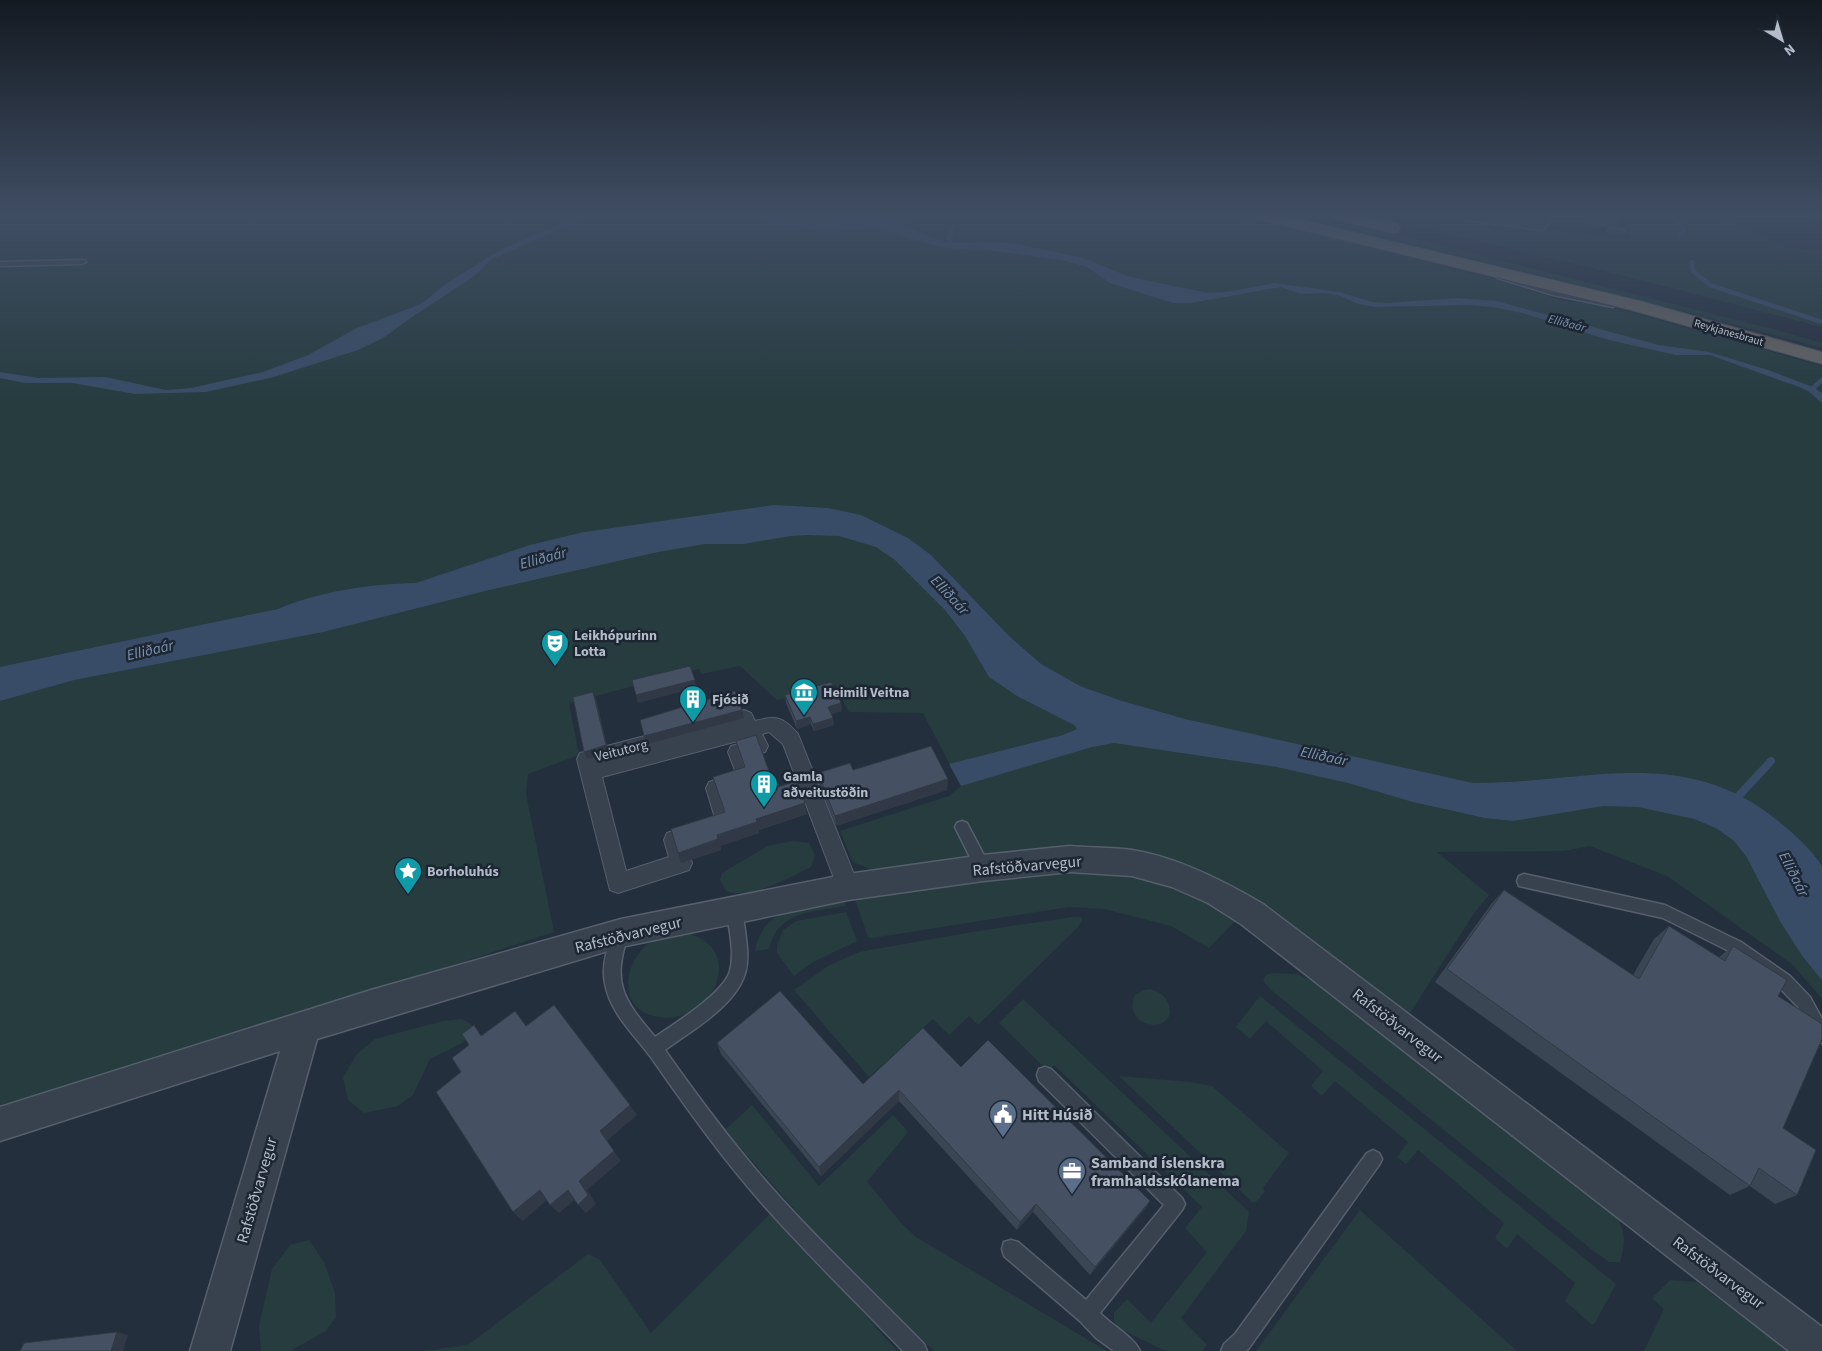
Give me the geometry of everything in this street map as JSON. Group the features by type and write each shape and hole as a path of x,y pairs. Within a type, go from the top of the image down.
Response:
{"highway":[{"name":"Reykjanesbraut","path":"1543,278 1822,358"},
{"name":"Reykjanesbraut","path":"1563,278 1776,326"}],"street":[{"name":"Veitutorg","path":"744,718 750,730 758,746 738,752 748,778 716,788 727,823 674,840 681,863 618,883 587,759 744,718"},
{"path":"750,730 771,724 784,731 791,740 848,887"},
{"name":"Rafstöðvarvegur","path":"0,1124 303,1030 371,1006 621,933 848,887 983,868 1070,859 1132,863 1177,876 1219,894 1252,914 1821,1351"},
{"name":"Rafstöðvarvegur","path":"210,1351 303,1030"}],"lane":[{"path":"962,827 983,868"},
{"path":"1524,881 1665,912 1736,948 1791,988 1804,1002 1822,1035"},
{"path":"654,1048 723,996 734,981 738,964 734,909"},
{"path":"621,933 614,948 611,979 614,994 627,1016 654,1048 713,1129 755,1181 917,1351"},
{"path":"1045,1075 1176,1204 1087,1314"},
{"path":"1231,1351 1242,1341 1373,1159"},
{"path":"1011,1249 1087,1314 1103,1331 1130,1351"}],"green space":[{"path":"0,278 1490,278 1564,301 1587,303 1630,312 1822,366 1822,999 1792,964 1667,876 1590,846 1564,851 1437,852 1489,895 1475,912 1408,1016 1138,854 882,874 853,862 840,831 949,796 961,786 923,713 849,712 835,685 777,700 740,666 701,674 699,669 569,703 579,755 528,774 526,794 554,932 323,1008 0,1109"},
{"path":"1551,278 1570,278 1769,328 1822,343 1822,348 1756,330"},
{"path":"1632,278 1822,278 1822,327"},
{"path":"792,841 809,843 815,855 811,867 781,882 758,890 746,893 726,891 720,880 722,873 768,846"},
{"path":"1053,870 1117,873 1151,879 1202,899 1235,921 1209,948 1171,926 1104,909 1069,907 872,938 868,937 855,899"},
{"path":"844,901 845,906 809,912 788,920 773,936 769,949 755,951 760,936 767,924 777,916 802,907"},
{"path":"846,912 857,941 813,962 794,976 777,953 777,946 783,930 796,921"},
{"path":"1081,917 1082,921 1078,927 978,1025 969,1016 949,1035 933,1019 869,1077 794,990 828,966 859,952"},
{"path":"682,932 704,940 716,954 719,969 715,986 705,1001 690,1012 671,1017 650,1015 639,1009 632,1000 628,979 631,968 643,948 652,941"},
{"path":"1273,973 1297,974 1313,981 1377,1027 1612,1210 1624,1234 1624,1247 1620,1262 1609,1262 1591,1249 1271,990 1263,981 1266,975"},
{"path":"1150,989 1161,994 1168,1003 1170,1013 1166,1020 1159,1024 1142,1022 1136,1016 1133,1007 1135,995"},
{"path":"1260,996 1616,1284 1595,1323 1592,1325 1565,1301 1575,1283 1517,1234 1507,1249 1495,1238 1504,1223 1418,1150 1406,1164 1397,1157 1408,1142 1335,1081 1322,1096 1311,1086 1323,1071 1266,1021 1250,1039 1236,1027"},
{"path":"1023,999 1249,1212 1246,1231 1181,1318 1207,1345 1202,1351 1169,1351 1161,1349 1117,1327 1114,1321 1114,1313 1127,1299 1151,1323 1207,1252 1185,1228 1202,1207 1054,1065 1048,1071 999,1023"},
{"path":"462,1019 471,1024 472,1034 462,1043 430,1059 413,1095 398,1106 364,1113 348,1100 343,1077 357,1054 375,1039 443,1021"},
{"path":"1119,1076 1191,1082 1212,1086 1289,1153 1263,1188 1265,1191 1256,1202 1252,1202"},
{"path":"752,1105 819,1186 893,1115 908,1132 867,1182 903,1225 916,1237 1107,1351 934,1351 872,1294 725,1130"},
{"path":"1360,1210 1517,1351 1256,1351"},
{"path":"773,1211 897,1351 422,1351 468,1345 588,1254 600,1260 651,1333"},
{"path":"309,1240 324,1262 335,1293 336,1317 326,1331 290,1351 261,1351 259,1326 272,1269 290,1245"},
{"path":"1670,1280 1697,1282 1788,1351 1644,1351 1664,1309 1652,1298"}],"water":[{"path":"455,278 471,278 383,338 358,350 274,377 206,392 135,394 72,383 25,383 0,378 0,372 39,378 105,377 166,390 191,388 263,372 308,355 357,328 421,304"},
{"name":"Elliðaár","path":"1103,278 1135,278 1208,293 1227,292 1274,283 1340,292 1372,302 1385,303 1458,298 1496,301 1659,345 1709,352 1768,370 1813,387 1822,393 1822,403 1808,391 1799,387 1710,355 1676,355 1609,340 1522,313 1493,307 1470,305 1375,307 1358,304 1341,296 1325,293 1302,294 1281,287 1191,303 1173,303 1110,283"},
{"name":"Elliðaár","path":"774,505 828,508 861,515 908,538 931,555 1009,636 1041,664 1080,686 1119,700 1185,719 1473,783 1513,782 1630,773 1668,775 1705,782 1741,796 1790,831 1807,847 1822,866 1822,980 1803,957 1781,923 1746,856 1734,841 1716,828 1694,819 1638,807 1603,806 1513,821 1485,818 1413,802 1348,783 1277,767 1114,743 1092,747 961,786 949,764 1063,735 1077,729 1074,725 1017,696 989,677 965,636 945,610 895,560 876,547 839,536 791,536 743,544 705,544 658,552 485,591 323,632 74,680 0,701 0,667 278,609 328,593 363,587 416,583 530,545 584,532"}],"building":[{"path":"690,666 695,680 636,695 632,680"},
{"path":"831,682 841,703 828,707 833,718 813,724 810,717 796,721 785,695"},
{"path":"735,691 742,710 644,736 640,720"},
{"path":"593,692 606,745 584,752 573,697"},
{"name":"Gamla aðveitustöðin","path":"756,735 775,788 797,781 805,803 756,819 757,822 717,835 718,839 678,853 671,829 725,812 713,777 745,767 736,741"},
{"path":"931,746 948,779 835,816 818,773 850,763 853,770"},
{"path":"1504,890 1639,979 1669,926 1725,961 1733,946 1787,980 1778,996 1822,1024 1822,1039 1783,1128 1816,1150 1797,1195 1759,1168 1750,1186 1447,969"},
{"name":"Hitt Húsið","path":"780,991 863,1084 923,1028 961,1067 988,1040 1150,1201 1095,1267 1036,1204 1020,1222 899,1090 819,1167 717,1043"},
{"path":"554,1005 630,1105 600,1131 614,1151 579,1181 588,1195 578,1205 568,1190 550,1205 540,1190 513,1212 436,1092 461,1072 452,1058 469,1045 462,1034 474,1025 481,1036 515,1011 526,1026"},
{"path":"117,1332 111,1351 20,1351 24,1343"}],"waterway":[{"path":"1702,278 1710,285 1822,322"},
{"path":"1811,390 1822,380"},
{"path":"1734,801 1771,761"}],"place":[{"name":"Leikhópurinn Lotta","path":"555,667"},
{"name":"Heimili Veitna","path":"804,716"},
{"name":"Fjósið","path":"693,723"},
{"name":"Gamla aðveitustöðin","path":"764,808"},
{"name":"Borholuhús","path":"408,895"},
{"name":"Hitt Húsið","path":"1003,1138"},
{"name":"Samband íslenskra framhaldsskólanema","path":"1072,1195"}]}
